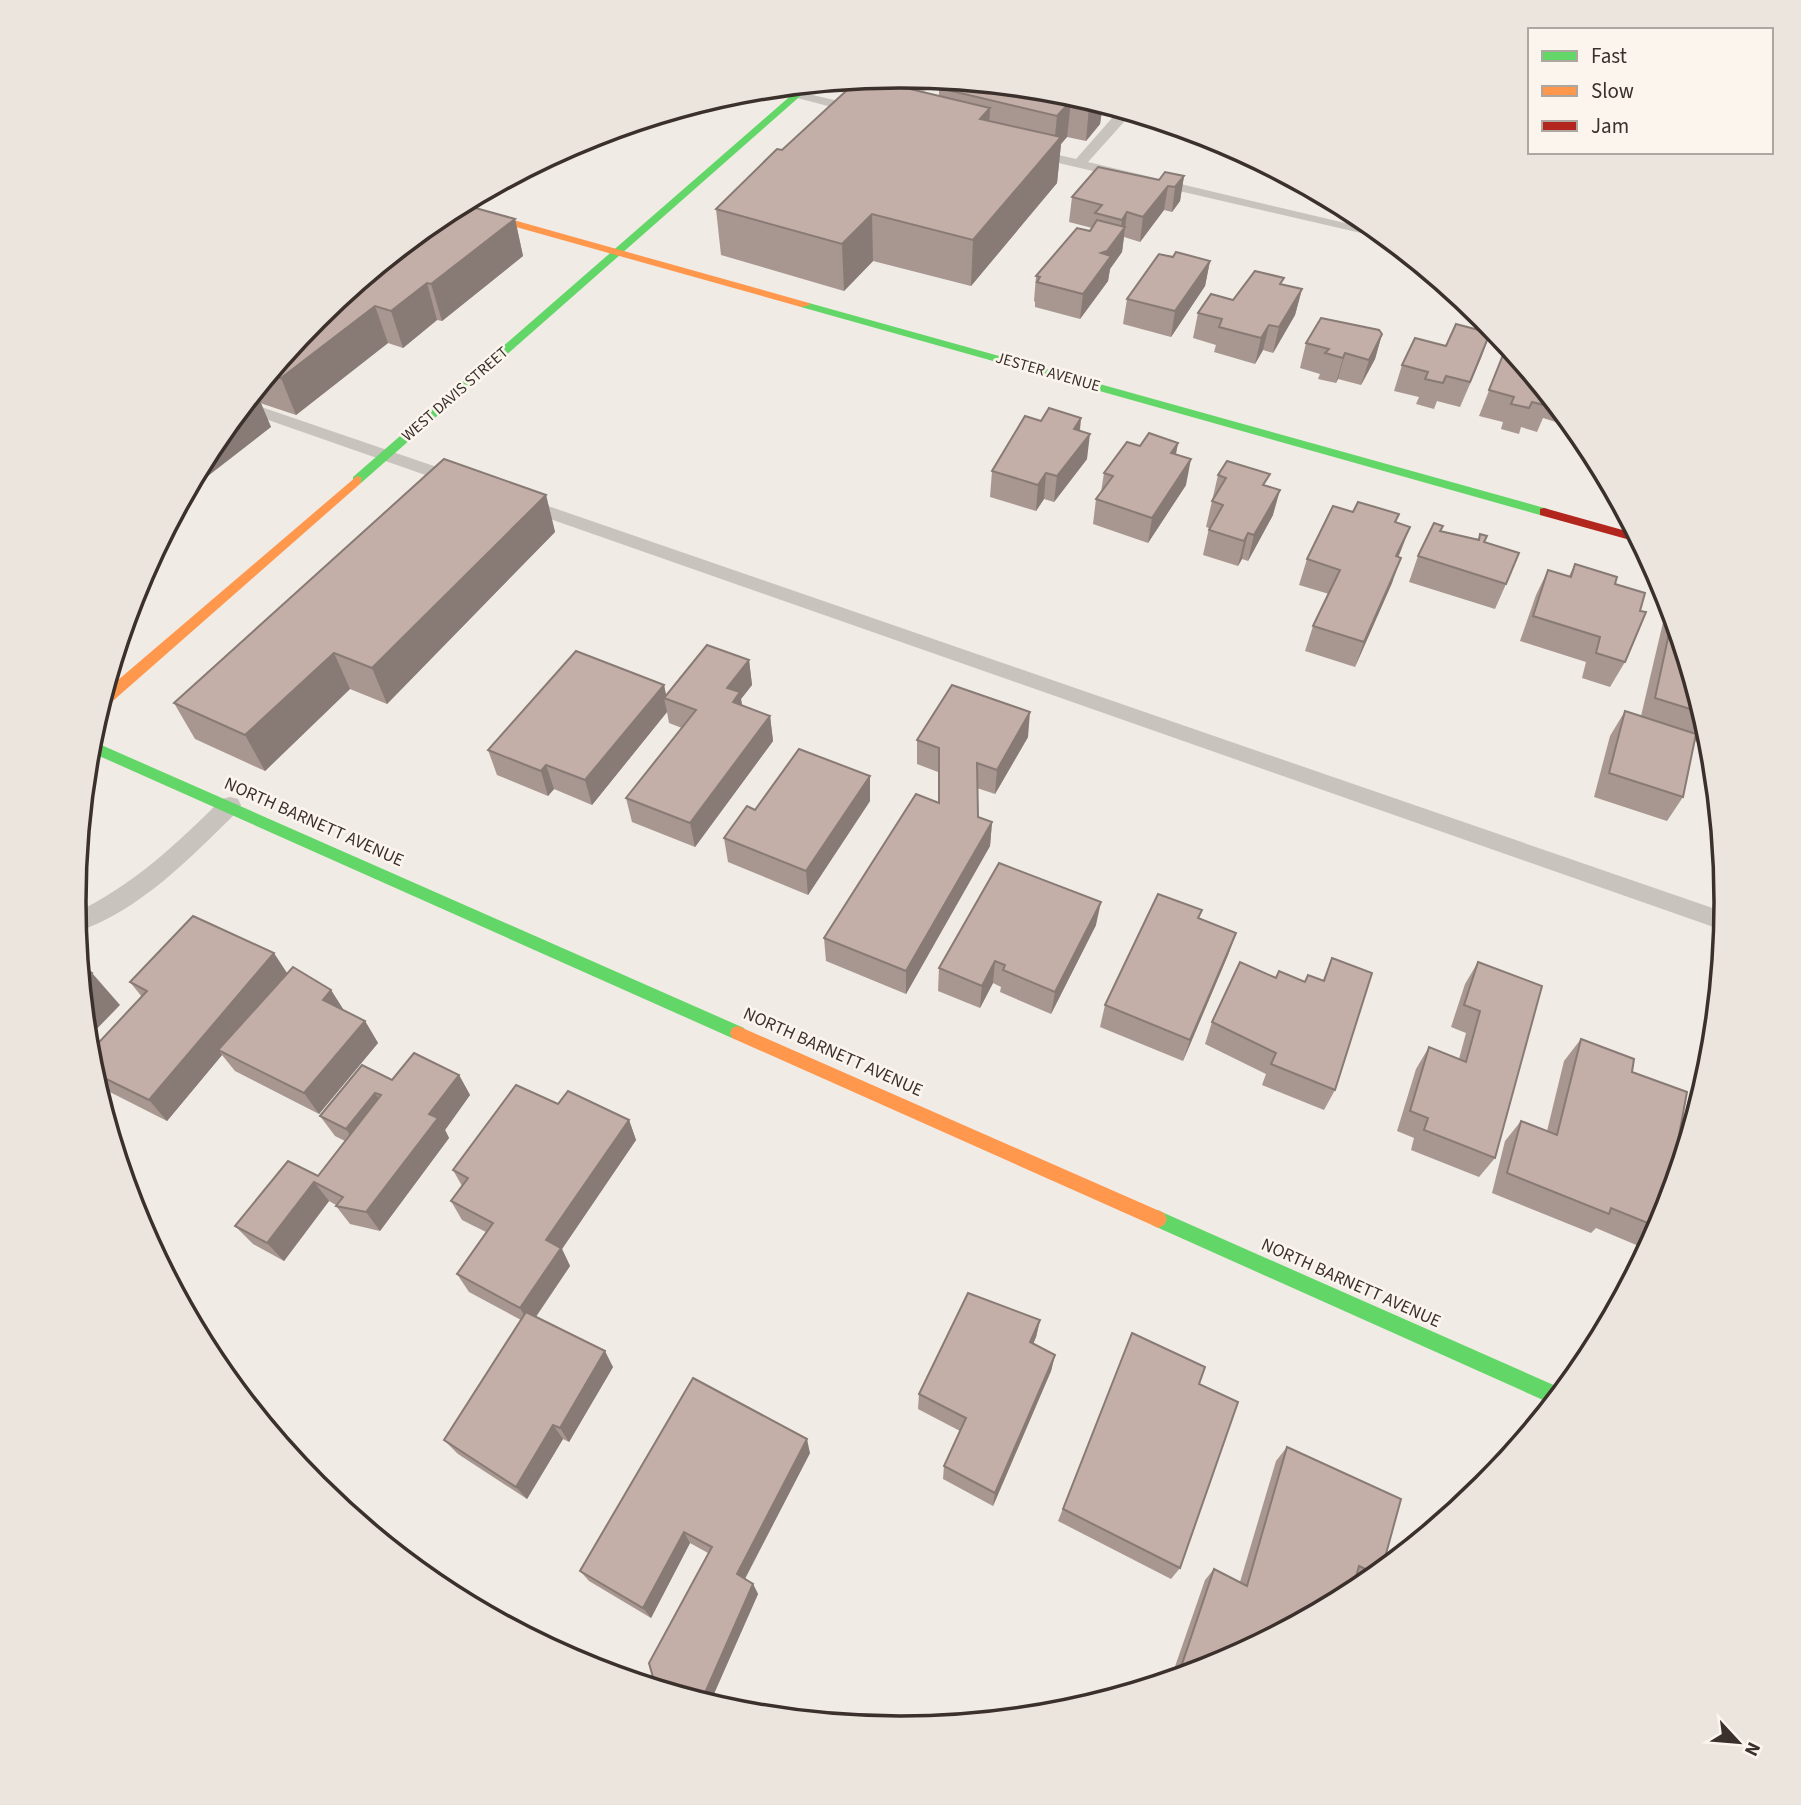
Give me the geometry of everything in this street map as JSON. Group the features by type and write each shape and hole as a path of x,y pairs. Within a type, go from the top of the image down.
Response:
{"street":[{"name":"WEST DAVIS STREET","path":"114,692 798,95"},
{"name":"JESTER AVENUE","path":"470,211 1628,536"},
{"name":"NORTH BARNETT AVENUE","path":"100,750 230,805 1550,1393"}],"lane":[{"path":"813,93 898,119 923,88"},
{"path":"1080,164 1119,118"},
{"path":"1012,148 1361,231"},
{"path":"252,409 474,486"},
{"path":"501,495 1715,918"},
{"path":"86,919 98,914 178,856 230,805"}],"building":[{"path":"906,88 990,108 980,119 1061,137 973,240 872,214 842,244 716,209 777,149 782,150 848,89"},
{"path":"942,89 1007,95 1067,105 1057,116"},
{"path":"1098,167 1159,180 1165,172 1184,176 1175,187 1168,186 1143,217 1127,212 1122,220 1095,213 1102,205 1072,197"},
{"path":"475,208 515,219 431,284 427,283 391,311 375,306 281,378 278,377 324,326 363,290 448,225"},
{"path":"1097,220 1125,227 1107,251 1101,253 1111,256 1083,294 1037,282 1040,277 1036,276 1077,228 1090,231"},
{"path":"1176,252 1210,261 1175,311 1127,299 1159,254 1173,257"},
{"path":"1255,271 1284,278 1280,284 1302,289 1279,327 1269,325 1261,338 1219,327 1222,319 1198,313 1211,294 1233,300"},
{"path":"1321,318 1379,330 1382,334 1369,360 1345,353 1343,358 1325,353 1329,349 1306,343"},
{"path":"1456,324 1481,331 1488,338 1470,382 1446,376 1443,383 1425,379 1428,372 1402,365 1415,338 1446,346"},
{"path":"1503,354 1546,405 1532,402 1529,408 1511,404 1514,397 1489,390"},
{"path":"1049,408 1081,418 1074,429 1090,434 1057,476 1046,473 1038,485 992,471 1025,416 1041,421"},
{"path":"1149,433 1178,443 1171,453 1191,459 1152,518 1096,499 1113,476 1104,473 1127,442 1140,446"},
{"path":"444,459 546,495 372,668 334,653 245,735 174,703"},
{"path":"1227,461 1270,474 1263,485 1280,490 1254,535 1248,533 1244,541 1209,530 1223,505 1212,501 1226,478 1218,475"},
{"path":"1358,502 1399,514 1395,522 1410,527 1396,556 1401,558 1364,642 1313,626 1340,570 1307,559 1333,506 1353,512"},
{"path":"1434,523 1443,526 1440,531 1479,540 1480,534 1487,536 1484,542 1519,553 1506,584 1418,556"},
{"path":"1575,564 1617,577 1615,584 1645,593 1640,611 1646,612 1625,662 1596,653 1600,637 1533,616 1548,570 1571,577"},
{"path":"1669,633 1691,709 1655,698"},
{"path":"707,645 749,660 727,688 740,692 733,702 770,716 690,823 626,798 696,710 664,698"},
{"path":"576,651 664,685 585,780 546,765 541,771 488,750"},
{"path":"952,685 1030,712 997,770 977,763 978,817 992,822 906,971 824,938 916,794 939,803 939,748 917,740"},
{"path":"1625,711 1696,734 1683,797 1609,773"},
{"path":"799,749 870,776 806,871 724,838 747,806 755,810"},
{"path":"999,863 1101,902 1055,992 1003,970 1005,965 995,961 982,986 939,968"},
{"path":"1158,894 1202,910 1198,918 1236,933 1190,1040 1105,1005"},
{"path":"193,916 274,953 149,1100 105,1079 101,1061 98,1043 147,991 130,982"},
{"path":"1332,958 1372,973 1335,1090 1271,1064 1276,1053 1212,1022 1240,962 1276,978 1279,971 1305,982 1308,975 1324,981"},
{"path":"1478,962 1542,986 1495,1158 1424,1130 1428,1118 1410,1111 1429,1047 1466,1062 1480,1011 1464,1005"},
{"path":"293,967 331,990 323,1000 365,1021 304,1093 218,1050"},
{"path":"1581,1039 1634,1059 1632,1072 1687,1092 1677,1148 1649,1223 1611,1208 1609,1214 1507,1173 1521,1121 1557,1135"},
{"path":"414,1053 459,1075 429,1114 438,1118 366,1212 336,1206 343,1197 314,1182 267,1243 235,1226 288,1161 318,1176 381,1095 375,1093 346,1129 320,1116 362,1065 392,1080"},
{"path":"516,1085 558,1104 568,1091 629,1120 546,1240 561,1248 520,1308 457,1274 493,1223 451,1201 468,1178 453,1170"},
{"path":"968,1293 1040,1320 1030,1342 1055,1355 995,1493 944,1466 966,1418 919,1394"},
{"path":"526,1312 605,1351 560,1428 553,1425 516,1487 444,1440"},
{"path":"1132,1333 1205,1367 1199,1384 1238,1402 1180,1568 1063,1509"},
{"path":"693,1378 807,1439 737,1574 753,1584 705,1693 653,1678 649,1663 712,1547 684,1532 643,1608 580,1571"},
{"path":"1287,1447 1401,1499 1385,1557 1367,1570 1359,1566 1356,1578 1308,1608 1261,1633 1181,1667 1214,1569 1247,1586"}],"traffic: fast":[{"path":"357,480 798,95"},
{"path":"805,305 1544,512"},
{"path":"100,750 738,1033"},
{"path":"1158,1219 1550,1393"}],"traffic: slow":[{"path":"470,211 805,305"},
{"path":"114,692 357,480"},
{"path":"738,1033 1158,1219"}],"traffic: jam":[{"path":"1544,512 1628,536"}]}
